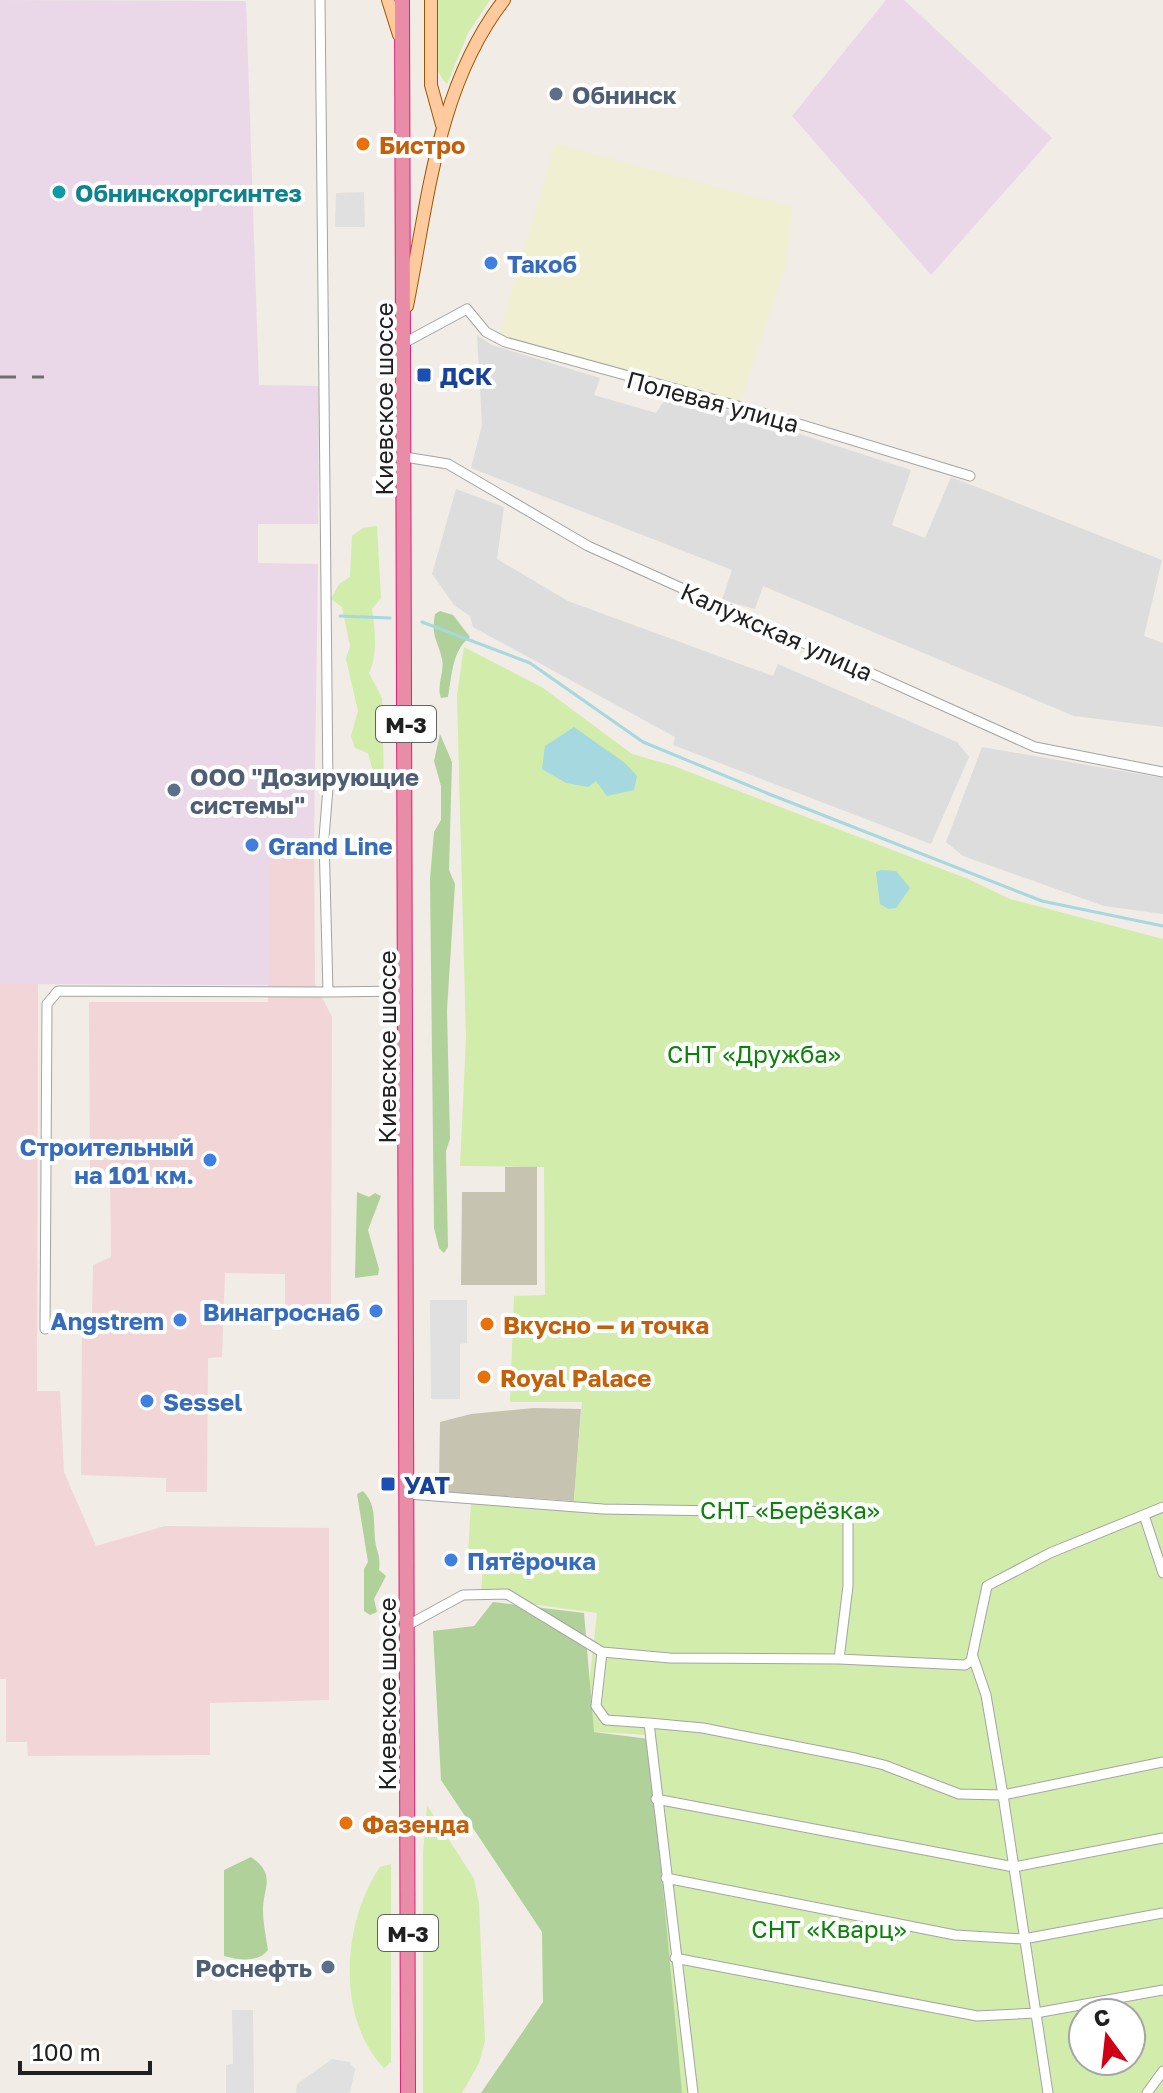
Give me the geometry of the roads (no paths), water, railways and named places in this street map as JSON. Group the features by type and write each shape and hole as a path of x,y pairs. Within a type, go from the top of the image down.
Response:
{"highway":[{"name":"Киевское шоссе","path":"402,0 408,2093"}],"main road":[{"path":"388,0 402,47"},
{"path":"431,0 431,85 442,125"},
{"path":"404,321 442,125 484,25 504,0"}],"street":[{"path":"320,0 328,788 324,838 328,992"},
{"name":"Полевая улица","path":"404,343 467,309 486,332 505,342 756,411 970,476"},
{"name":"Калужская улица","path":"405,457 448,464 588,546 1035,747 1163,772"},
{"path":"45,1329 47,1004 58,991 407,991"},
{"path":"408,1494 603,1509 848,1513 848,1586 839,1659"},
{"path":"408,1625 463,1595 507,1594 602,1652 670,1658 839,1659 965,1665 971,1661 987,1586 1050,1553 1163,1507"},
{"path":"1144,1515 1163,1573"},
{"path":"602,1652 596,1706 606,1720 703,1728 855,1758 884,1765 959,1794 1003,1795 1163,1762"},
{"path":"972,1654 986,1695 1048,2093"},
{"path":"649,1723 693,2093"},
{"path":"656,1799 1014,1867 1163,1838"},
{"path":"666,1878 955,1935 1024,1939 1163,1913"},
{"path":"675,1958 977,2016 1036,2013 1163,1990"},
{"path":"1147,2093 1163,2071"}],"water":[{"path":"574,727 625,763 637,776 634,790 607,796 596,781 588,787 566,783 542,769 545,746"},
{"path":"896,871 910,888 896,908 888,909 880,904 876,872"}],"waterway":[{"path":"340,616 390,618"},
{"path":"422,622 530,663 643,742 769,794 1042,901 1163,926"}],"railway":[{"path":"0,377 44,377"}],"place":[{"name":"Обнинск","path":"556,94"},
{"name":"Бистро","path":"363,144"},
{"name":"Обнинскоргсинтез","path":"59,192"},
{"name":"Такоб","path":"491,263"},
{"name":"ДСК","path":"424,375"},
{"name":"ООО \"Дозирующие системы\"","path":"174,790"},
{"name":"Grand Line","path":"252,845"},
{"name":"Строительный на 101 км.","path":"210,1160"},
{"name":"Винагроснаб","path":"376,1311"},
{"name":"Angstrem","path":"180,1320"},
{"name":"Вкусно — и точка","path":"487,1324"},
{"name":"Royal Palace","path":"484,1377"},
{"name":"Sessel","path":"147,1401"},
{"name":"УАТ","path":"388,1484"},
{"name":"Пятёрочка","path":"451,1560"},
{"name":"Фазенда","path":"346,1823"},
{"name":"Роснефть","path":"328,1967"}],"park label":[{"name":"СНТ «Дружба»","path":"754,1053"},
{"name":"СНТ «Берёзка»","path":"790,1509"},
{"name":"СНТ «Кварц»","path":"829,1928"}]}
